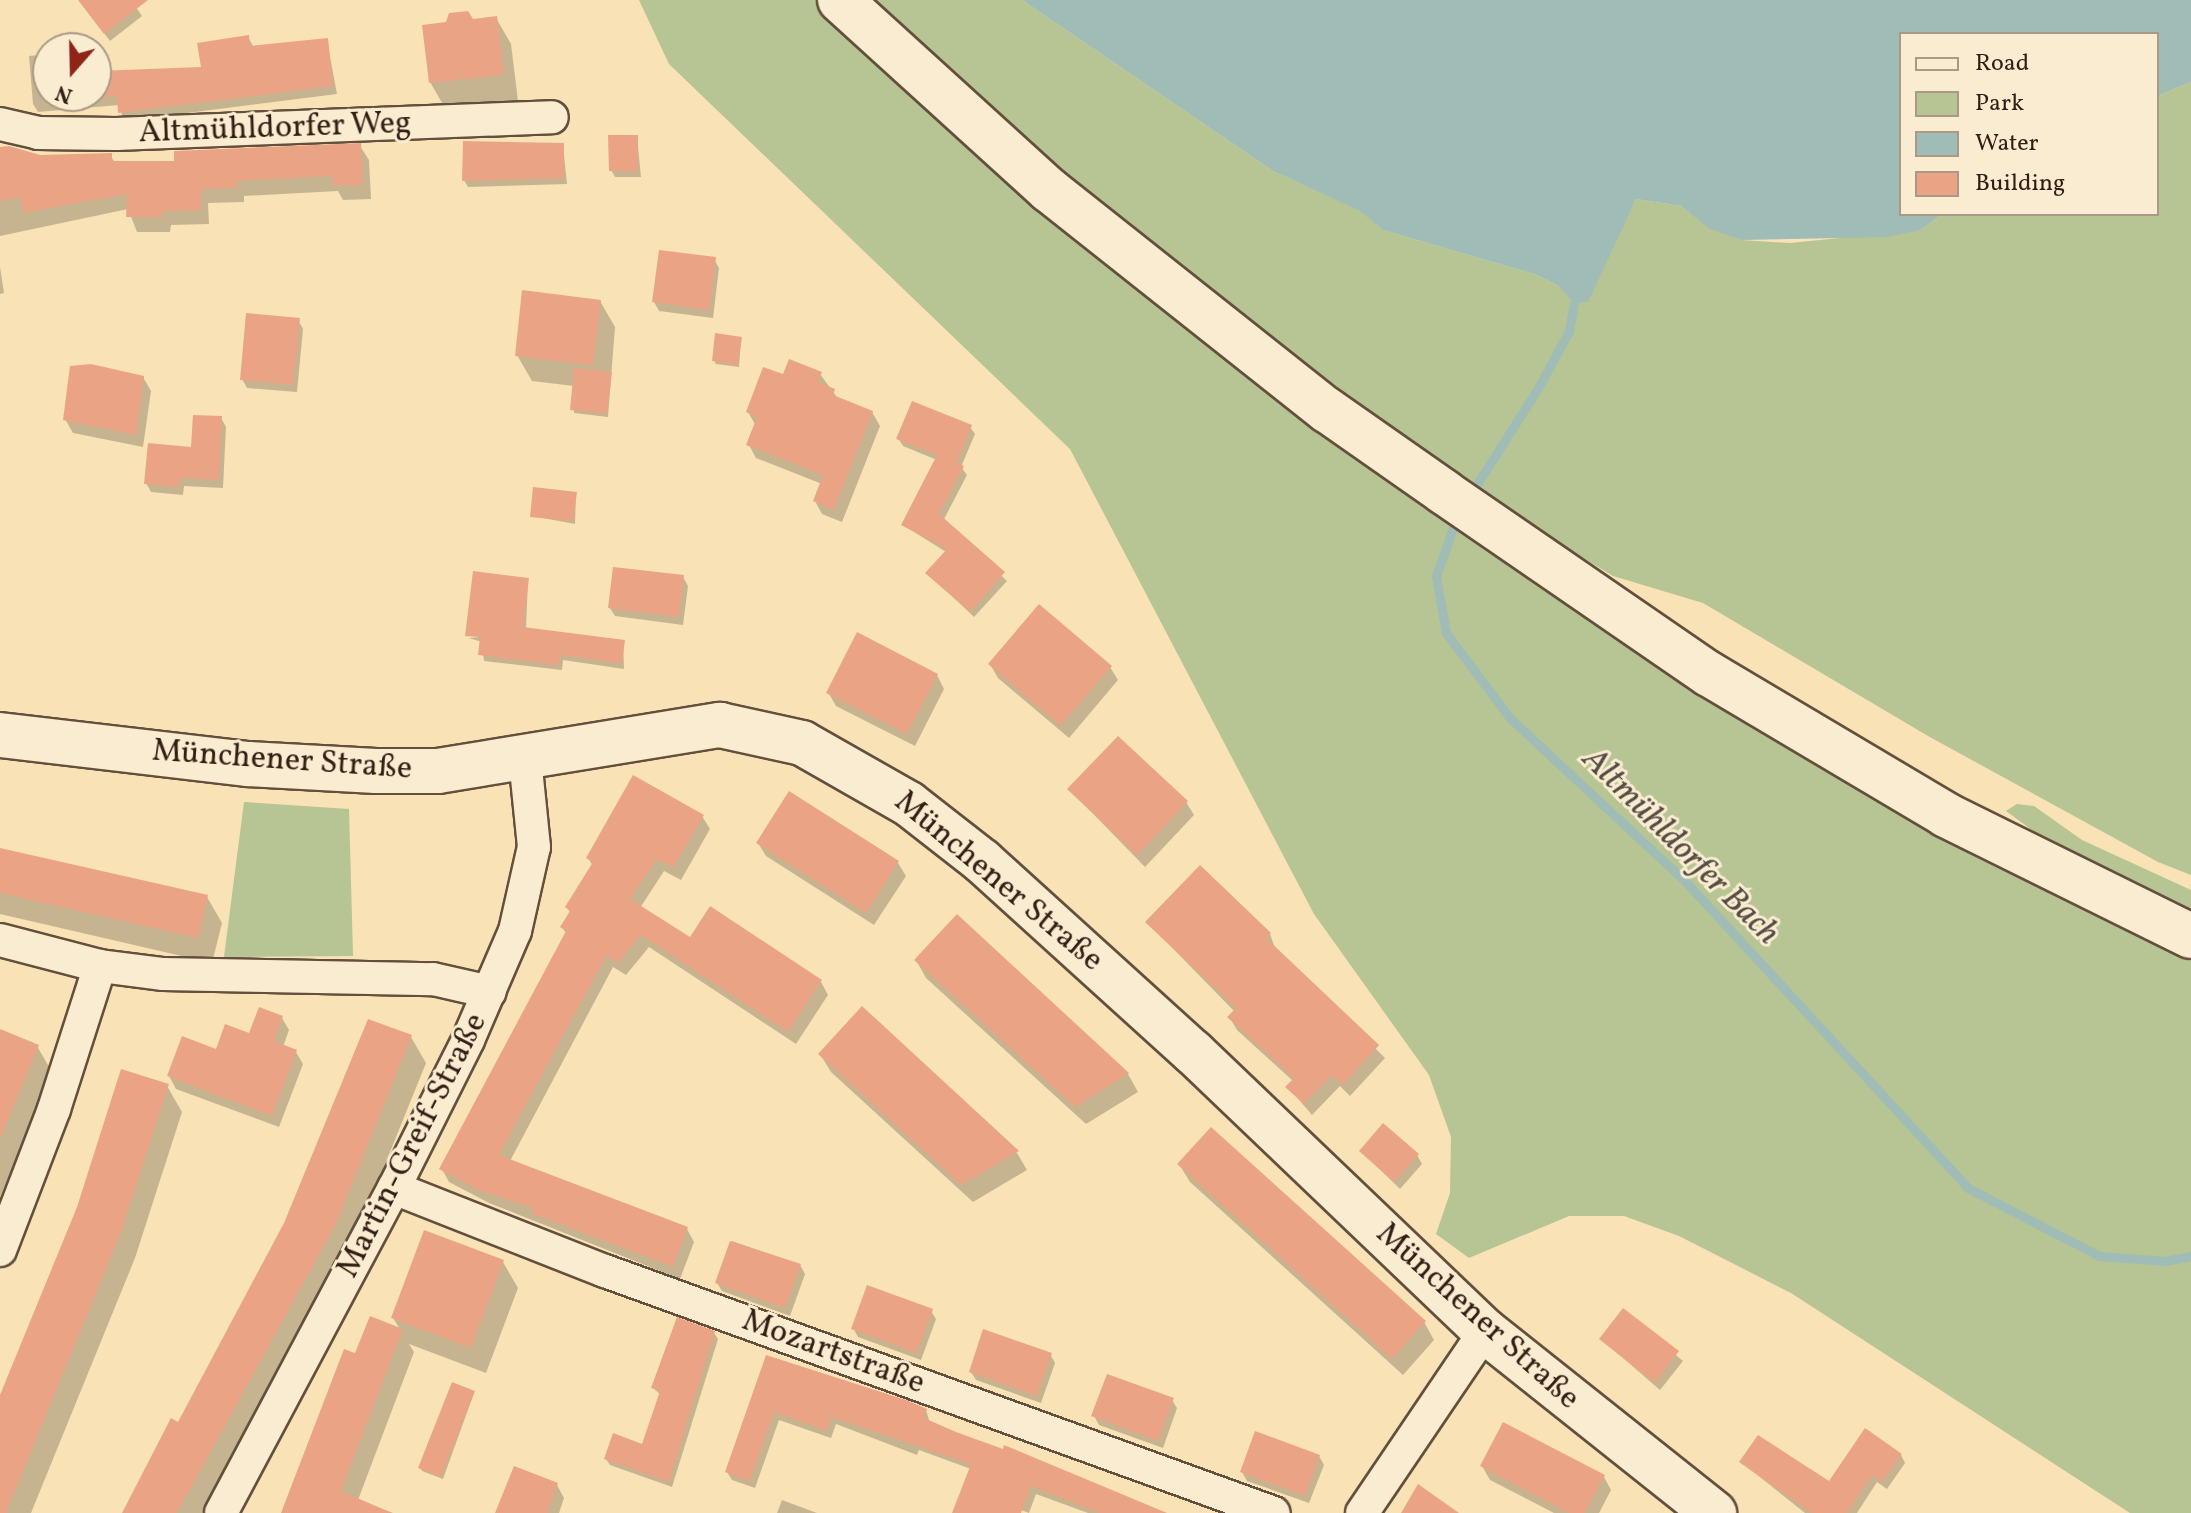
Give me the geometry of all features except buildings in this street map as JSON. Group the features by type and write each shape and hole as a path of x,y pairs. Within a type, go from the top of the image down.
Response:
{"street":[{"path":"840,0 1049,190 1327,410 1444,492 1709,674 1946,815 2191,936"},
{"name":"Altmühldorfer Weg","path":"0,124 38,133 116,134 552,117"},
{"name":"Münchener Straße","path":"0,735 309,769 438,771 720,725 768,732 835,759 909,804 982,861 1159,1020 1485,1331 1714,1513"},
{"name":"Martin-Greif-Straße","path":"221,1513 394,1188 490,992 531,875 535,823 525,758"},
{"path":"0,940 100,966 244,979 433,979 490,992"},
{"path":"0,1250 54,1109 100,966"},
{"name":"Mozartstraße","path":"394,1188 605,1271 1274,1513"},
{"path":"1362,1513 1485,1331"}],"green space":[{"path":"639,0 816,0 1040,205 1483,545 1684,685 1973,856 2191,961 2191,1513 2130,1513 1791,1293 1679,1236 1624,1216 1569,1216 1469,1258 1436,1234 1450,1193 1451,1137 1429,1075 1314,914 1070,449 669,64"},
{"path":"866,0 1022,0 1273,171 1361,211 1383,230 1534,274 1559,286 1613,245 1636,199 1681,206 1710,228 1741,240 1790,243 1921,230 1939,216 2159,216 2159,95 2191,82 2191,875 2158,862 1928,736 1703,603 1613,576 1473,491 1131,229"},
{"path":"244,802 349,809 353,956 224,957"},
{"path":"2017,804 2034,806 2082,840 2191,890 2191,917 2059,850 2006,811"}],"water":[{"path":"1022,0 2191,0 2191,82 2159,95 2159,32 1899,32 1899,216 1939,216 1921,230 1887,237 1741,240 1710,229 1681,206 1636,199 1588,302 1574,303 1559,286 1534,274 1383,230 1360,211 1273,171"}],"waterway":[{"name":"Altmühldorfer Bach","path":"1470,495 1537,390 1569,331 1574,303"},
{"name":"Altmühldorfer Bach","path":"1458,514 1436,576 1446,633 1510,718 1684,880 1968,1188 2099,1256 2165,1261 2191,1256"}]}
